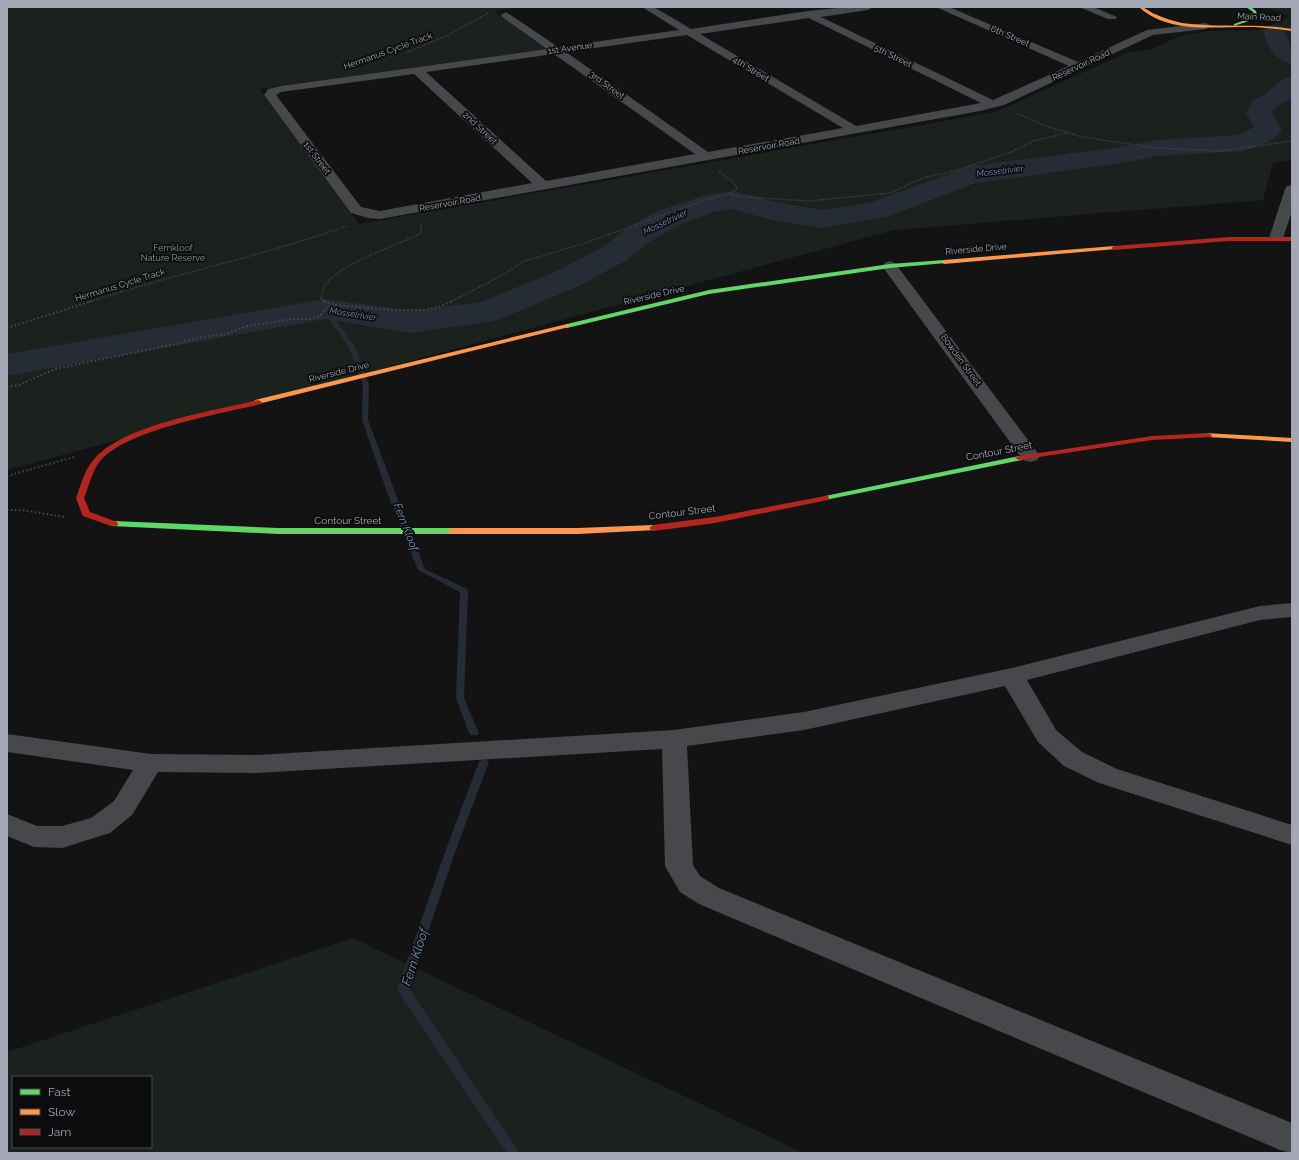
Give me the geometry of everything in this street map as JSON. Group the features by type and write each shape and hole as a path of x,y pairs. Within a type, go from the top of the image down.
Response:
{"street":[{"name":"4th Street","path":"647,7 855,130"},
{"name":"5th Street","path":"794,7 992,104"},
{"name":"1st Avenue","path":"272,91 868,7"},
{"name":"6th Street","path":"941,7 1078,66"},
{"path":"1084,7 1112,17"},
{"name":"Main Road","path":"1140,8 1153,16 1177,22 1206,26 1292,30"},
{"name":"Main Road","path":"1249,8 1267,13"},
{"name":"Main Road","path":"1224,26 1251,21 1256,15 1249,8"},
{"name":"3rd Street","path":"506,14 707,157"},
{"path":"1151,32 1155,24 1153,16"},
{"name":"Reservoir Road","path":"374,215 409,211 992,104 1151,32 1206,26"},
{"name":"2nd Street","path":"417,70 543,186"},
{"name":"1st Street","path":"272,91 270,95 356,210 374,215"},
{"path":"1276,238 1292,190"},
{"name":"Riverside Drive","path":"80,498 98,459 133,435 151,429 663,302 784,280 890,266 1229,239 1292,239"},
{"name":"Bowden Street","path":"890,266 1030,456"},
{"name":"Contour Street","path":"80,498 86,514 112,524 278,531 578,531 653,528 715,520 1030,456 1152,438 1217,435 1292,440"},
{"path":"7,743 150,763 257,764 674,739 804,721 1012,676 1260,613 1292,610"},
{"path":"1012,676 1047,736 1073,759 1108,776 1292,835"},
{"path":"674,739 679,866 690,884 709,896 1292,1139"},
{"path":"7,824 34,836 62,837 100,826 123,808 150,763"}],"path":[{"name":"Hermanus Cycle Track","path":"406,53 452,35 492,11"},
{"path":"992,104 1068,133 1157,148 1195,151 1240,150 1292,141"},
{"path":"729,194 745,197 808,201 890,193 923,178 955,171 1011,152 1033,141 1068,133"},
{"path":"409,211 423,227 421,233 408,241 335,274 328,280 321,293 321,299 326,302 336,304 393,310 424,310 439,308 502,276 522,262 585,244 708,199 729,194 737,189 735,183 717,170 707,157"},
{"name":"Hermanus Cycle Track","path":"7,328 144,284 310,239 374,215"},
{"path":"7,387 19,385 55,369 176,344 206,336 223,335 247,326 293,319 311,319 320,316 325,309 336,304"},
{"path":"7,476 115,446"},
{"path":"7,510 22,510 67,517"}],"green space":[{"name":"Fernkloof Nature Reserve","path":"7,7 519,7 494,11 546,49 259,89 359,224 995,112 1126,53 1151,49 1183,35 1209,31 1261,30 1291,16 1264,7 1292,7 1292,159 1273,163 1263,200 894,230 7,470"},
{"path":"353,938 803,1153 7,1153 7,1052"}],"waterway":[{"name":"Mosselrivier","path":"1274,32 1281,50 1292,57"},
{"name":"Mosselrivier","path":"7,365 325,309 410,322 488,312 567,279 614,254 640,234 669,218 706,204 733,200 772,211 821,219 875,211 971,175 1121,155 1157,148 1244,143 1269,130 1259,113 1261,106 1274,99 1292,84"},
{"name":"Fern Kloof","path":"325,309 352,347 366,385 365,420 391,492 422,570 464,591 460,698 474,733"},
{"name":"Fern Kloof","path":"484,762 450,852 403,990 514,1153"}],"traffic: fast":[{"path":"1235,25 1256,18 1255,12 1248,7"},
{"path":"567,326 709,292 890,266 944,262"},
{"path":"825,498 1019,458"},
{"path":"114,524 278,531 451,531"}],"traffic: slow":[{"path":"1141,7 1153,15 1180,24 1195,26 1255,26 1292,30"},
{"path":"944,262 1114,248"},
{"path":"258,402 567,326"},
{"path":"1208,435 1292,440"},
{"path":"451,531 578,531 653,528"}],"traffic: jam":[{"path":"1114,248 1229,239 1292,239"},
{"path":"114,524 86,514 80,498 92,468 98,459 111,448 149,430 258,402"},
{"path":"1019,458 1152,438 1208,435"},
{"path":"653,528 715,520 825,498"}]}
